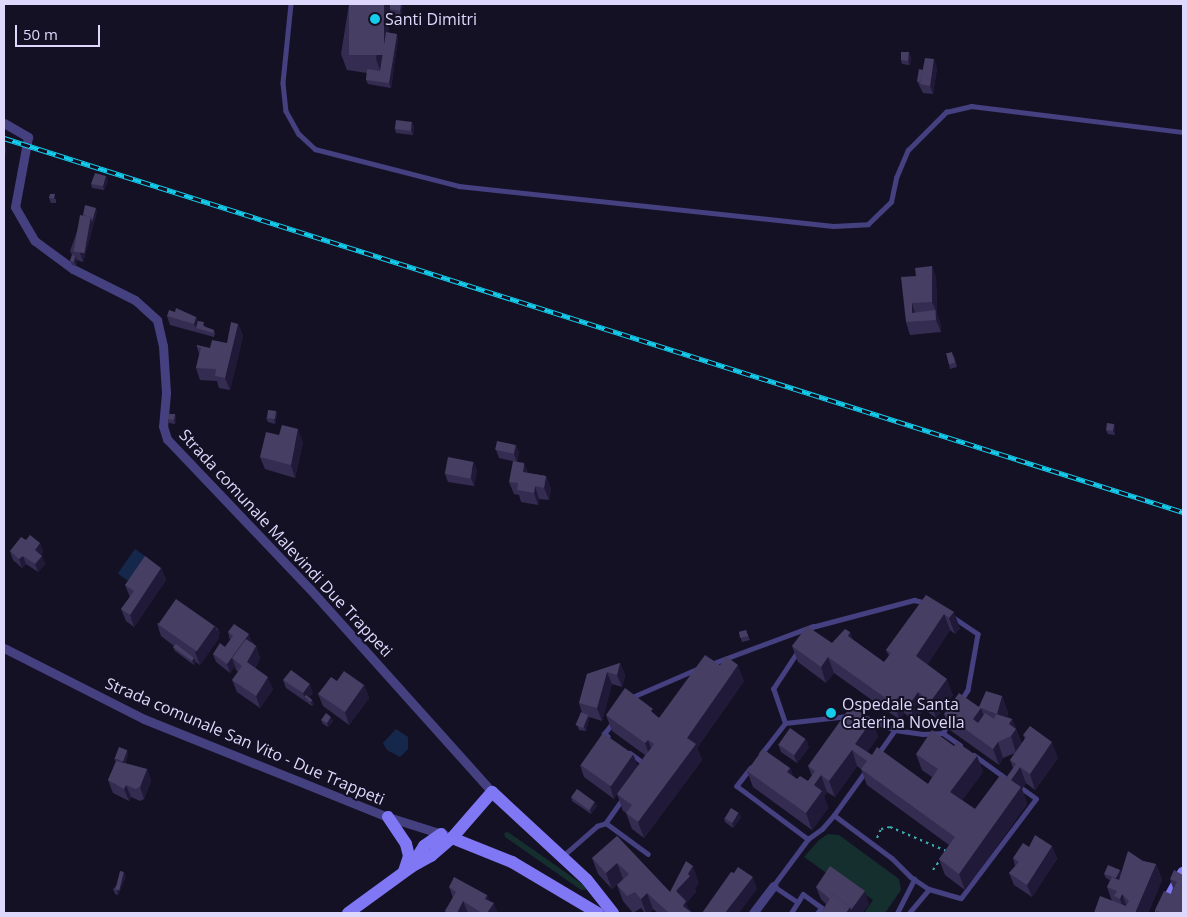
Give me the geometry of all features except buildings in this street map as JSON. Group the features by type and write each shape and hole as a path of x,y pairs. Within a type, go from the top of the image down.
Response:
{"main road":[{"path":"348,913 407,869 424,846 446,836 492,792 588,880 613,913"},
{"path":"388,816 406,844 409,856 407,869"},
{"path":"446,836 512,862 598,913"},
{"path":"1161,913 1183,872"}],"street":[{"name":"Strada comunale Malevindi Due Trappeti","path":"4,123 28,137 15,193 15,207 35,240 73,269 135,300 157,320 163,346 166,393 164,426 167,440 310,589 492,792"},
{"name":"Strada comunale San Vito - Due Trappeti","path":"4,648 144,719 388,816 446,836"},
{"path":"753,913 773,886"}],"lane":[{"path":"291,4 283,83 286,111 299,134 315,149 459,186 833,226 868,224 891,202 896,178 908,150 946,112 971,106 1183,132"},
{"path":"625,705 630,698 710,664 813,626 914,600 936,605"},
{"path":"950,615 978,634 968,690 958,706"},
{"path":"808,633 813,626"},
{"path":"785,723 773,689 799,648"},
{"path":"808,838 737,786 785,723 859,715 883,727 896,730 923,734 943,733 1010,781"},
{"path":"943,733 952,715"},
{"path":"611,740 604,734 614,720"},
{"path":"875,759 896,730"},
{"path":"626,750 647,765 642,772"},
{"path":"798,903 773,886 808,838 822,829 865,772"},
{"path":"834,815 875,845 914,879 929,888 961,898 1036,798 1022,789"},
{"path":"562,857 597,826 606,823 627,794"},
{"path":"606,823 648,854"},
{"path":"897,913 914,879"},
{"path":"909,913 929,888"},
{"path":"792,913 803,894 822,908 818,913"}],"path":[{"path":"875,845 881,829 890,827 946,851"},
{"path":"933,870 950,845"}],"green space":[{"path":"508,832 585,886 586,890 581,890 505,837 504,833"},
{"path":"828,834 839,835 899,879 901,890 885,913 864,913 873,900 835,873 832,877 804,857 819,840"}],"water":[{"path":"135,549 148,558 131,583 118,574"},
{"path":"396,729 408,737 408,749 400,757 387,750 383,743"}],"railway":[{"path":"4,138 1183,512"}],"place":[{"name":"Santi Dimitri","path":"375,19"},
{"name":"Ospedale Santa Caterina Novella","path":"831,713"}]}
